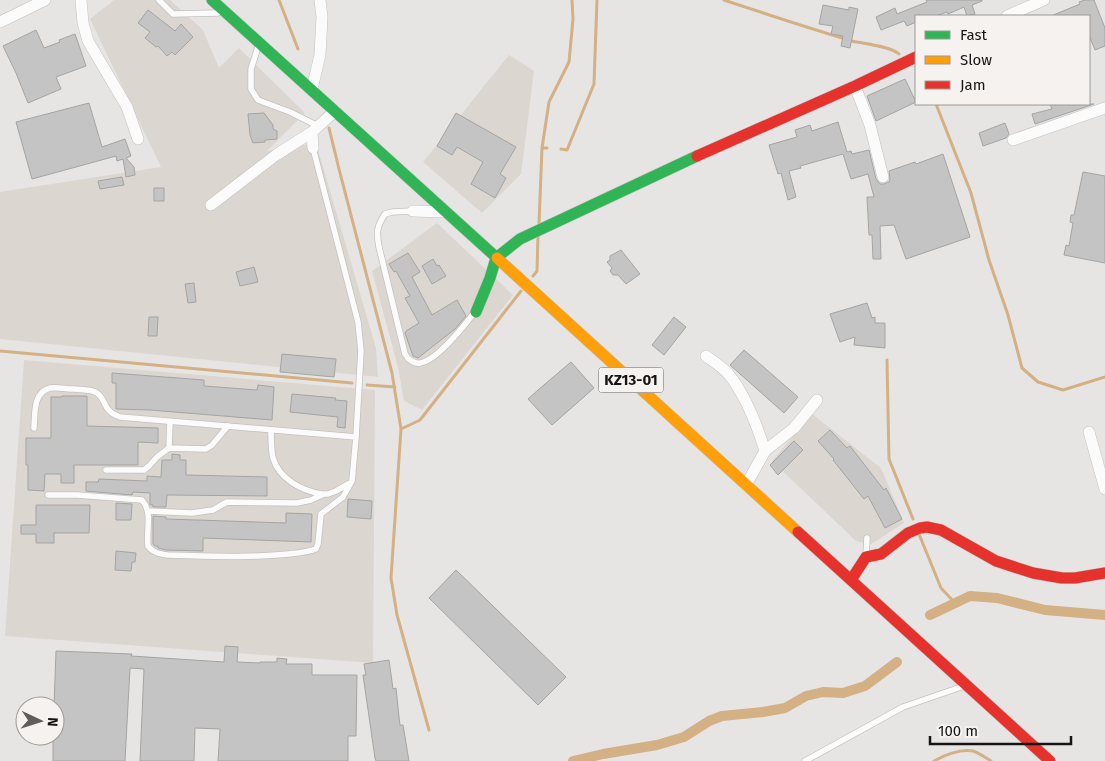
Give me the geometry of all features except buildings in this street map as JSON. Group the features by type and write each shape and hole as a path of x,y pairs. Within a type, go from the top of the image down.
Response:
{"main road":[{"name":"KZ13-01","path":"212,0 1050,761"},
{"path":"476,312 496,258 520,239 915,57"},
{"path":"851,580 866,557 880,554 919,528 932,528 996,560 1054,578 1072,578 1105,573"}],"street":[{"path":"0,22 45,0"},
{"path":"81,0 83,23 88,41 127,107 138,139"},
{"path":"312,89 320,55 322,17 320,0"},
{"path":"1010,15 1044,0"},
{"path":"855,86 870,125 883,177"},
{"path":"1013,140 1105,108"},
{"path":"211,205 276,155 315,129 335,110"},
{"path":"313,148 315,129"},
{"path":"413,211 445,212"},
{"path":"706,356 729,375 744,398 758,426 765,451"},
{"path":"746,485 765,451 794,428 817,400"},
{"path":"1089,432 1105,489"}],"lane":[{"path":"159,0 173,14 226,13"},
{"path":"260,43 251,69 251,89 258,100 290,112 315,129"},
{"path":"48,495 139,499 145,503 148,511 147,543 151,550 157,553 168,555 243,556 275,555 316,549 321,514 343,497 352,481 361,350 358,322 313,148"},
{"path":"413,211 385,214 377,232 405,354 409,360 415,363 420,363 434,356 461,330 476,312"},
{"path":"34,428 37,400 49,388 57,388 94,391 99,395 110,412 120,417 356,437"},
{"path":"169,448 170,421"},
{"path":"106,470 144,470 169,448 206,449 212,445 228,426"},
{"path":"271,430 274,461 286,480 311,491 324,494"},
{"path":"148,511 192,513 213,510 227,502 297,503 336,491 352,481"},
{"path":"866,538 866,557"},
{"path":"805,761 903,707 966,685"}],"shaded area":[{"path":"114,0 170,0 203,30 219,68 239,48 305,113 267,151 316,143 376,348 378,377 0,339 0,192 161,167 90,19"},
{"path":"509,55 534,71 521,174 482,213 423,162"},
{"path":"437,223 513,295 422,410 404,401 398,367 372,271"},
{"path":"24,360 375,390 373,663 5,636"},
{"path":"812,414 881,468 904,523 871,544 856,541 772,461"}],"waterway":[{"path":"279,0 298,49"},
{"path":"539,223 542,148 549,102 569,62 573,19 572,0"},
{"path":"561,149 567,150 594,84 597,0"},
{"path":"724,0 852,41 890,49 899,54"},
{"path":"936,105 971,193 1022,368 1038,382 1063,390 1105,377"},
{"path":"329,128 392,373 401,429 391,578 397,615 429,730"},
{"path":"542,148 547,148"},
{"path":"533,276 537,271 538,236"},
{"path":"401,429 420,420 521,291"},
{"path":"0,351 352,383"},
{"path":"887,360 889,459 913,519"},
{"path":"367,385 395,387"},
{"path":"919,534 941,588 955,603"},
{"path":"930,615 970,596 997,598 1045,610 1105,615"},
{"path":"573,761 657,745 684,737 709,721 722,716 785,708 806,696 823,692 843,693 865,686 897,662"},
{"path":"934,761 963,751 973,751 991,761"}],"traffic: fast":[{"path":"212,0 497,258"},
{"path":"476,312 496,258 520,239 697,156"}],"traffic: slow":[{"path":"497,258 798,532"}],"traffic: jam":[{"path":"697,156 915,57"},
{"path":"851,580 866,557 881,554 908,533 927,527 941,530 996,561 1033,573 1062,578 1075,578 1105,573"},
{"path":"798,532 1050,761"}]}
